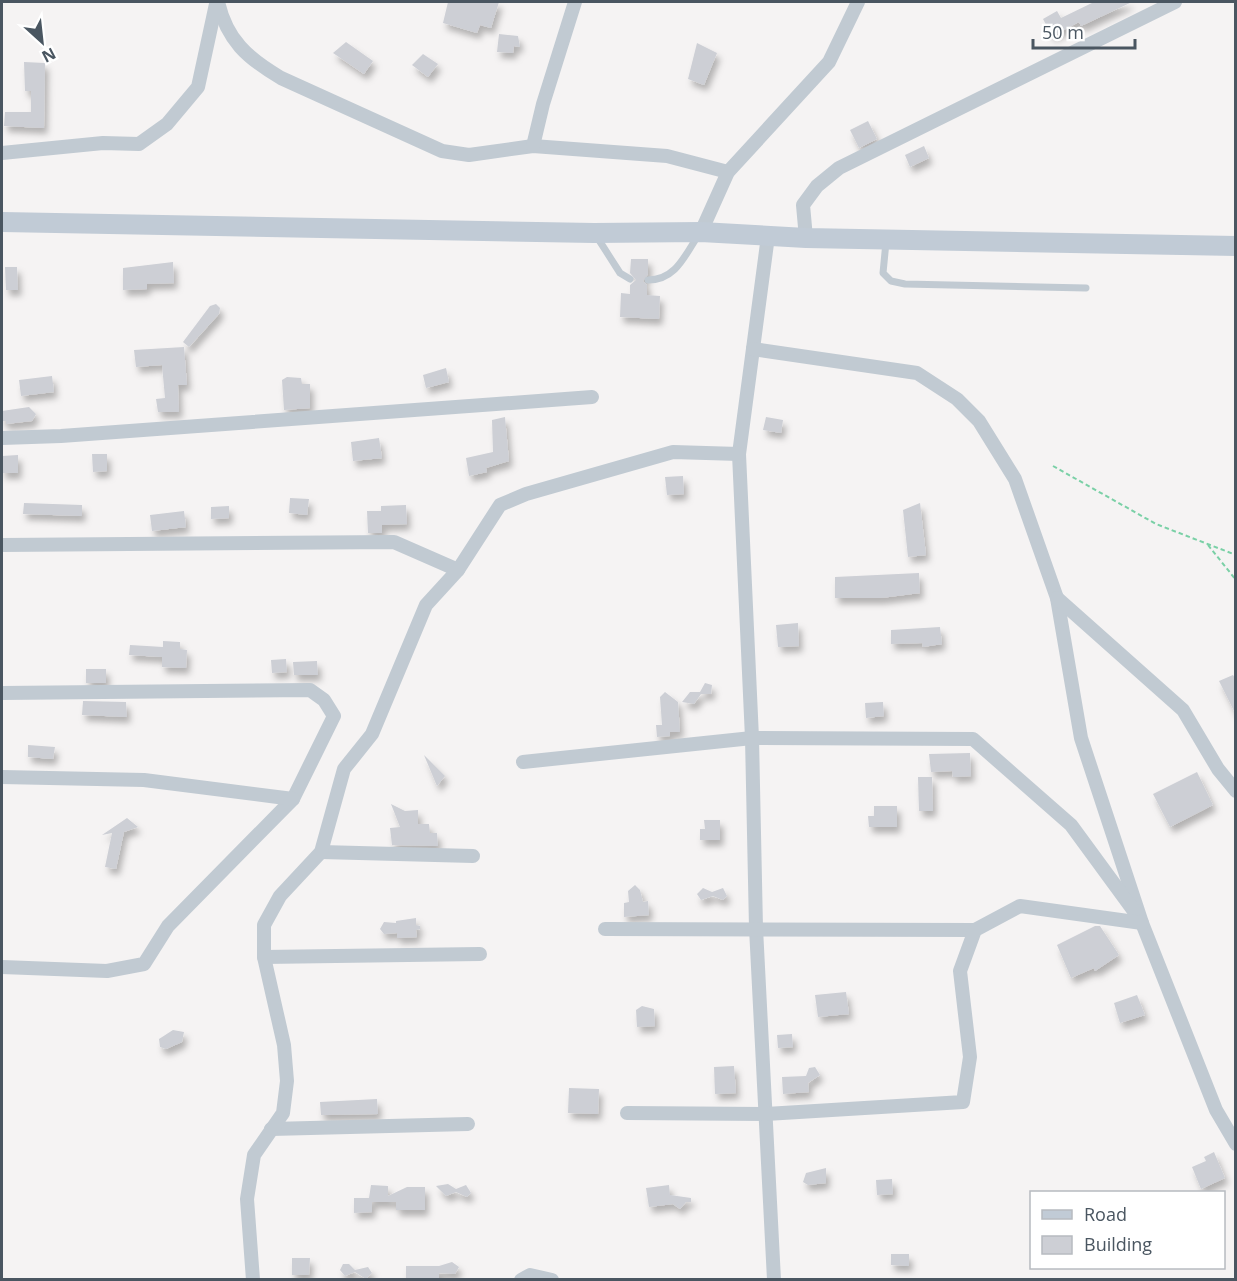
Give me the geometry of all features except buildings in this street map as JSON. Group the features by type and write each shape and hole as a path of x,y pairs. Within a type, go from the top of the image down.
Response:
{"main road":[{"path":"2,222 594,233 701,232 806,238 1236,246"}],"street":[{"path":"217,2 223,24 238,46 257,64 442,151 469,155 533,146 667,156 728,172"},
{"path":"2,153 103,143 139,144 167,124 198,87 217,2"},
{"path":"533,146 543,104 574,2"},
{"path":"701,232 728,172 829,62 858,2"},
{"path":"806,238 803,206 817,186 839,168 1175,2"},
{"path":"768,236 740,454 752,738 756,928 774,1280"},
{"path":"753,349 917,373 957,399 979,421 1015,479 1057,598 1081,738 1142,923 1216,1110 1236,1144"},
{"path":"2,438 84,435 592,397"},
{"path":"253,1280 247,1199 254,1155 283,1113 287,1081 284,1045 264,957 264,925 280,896 321,852 344,769 372,734 426,605 458,570 500,505 508,501 673,452 740,454"},
{"path":"2,545 394,542 458,570"},
{"path":"1057,598 1182,710 1218,769 1236,791"},
{"path":"2,693 310,690 324,700 334,716 293,799 168,926 144,964 107,971 2,967"},
{"path":"523,762 752,738 973,739 1071,825 1142,923"},
{"path":"2,777 144,780 293,799"},
{"path":"321,852 473,856"},
{"path":"605,929 975,930 1020,906 1142,923"},
{"path":"627,1113 766,1114 963,1102 970,1057 960,971 975,930"},
{"path":"264,957 480,954"},
{"path":"271,1129 468,1124"},
{"path":"522,1279 530,1275 552,1280"}],"lane":[{"path":"648,280 660,280 671,275 701,232"},
{"path":"594,233 620,273 630,279"},
{"path":"886,239 883,273 891,281 905,284 1086,288"}],"path":[{"path":"1053,466 1156,524 1236,555"},
{"path":"1207,544 1236,580"}]}
